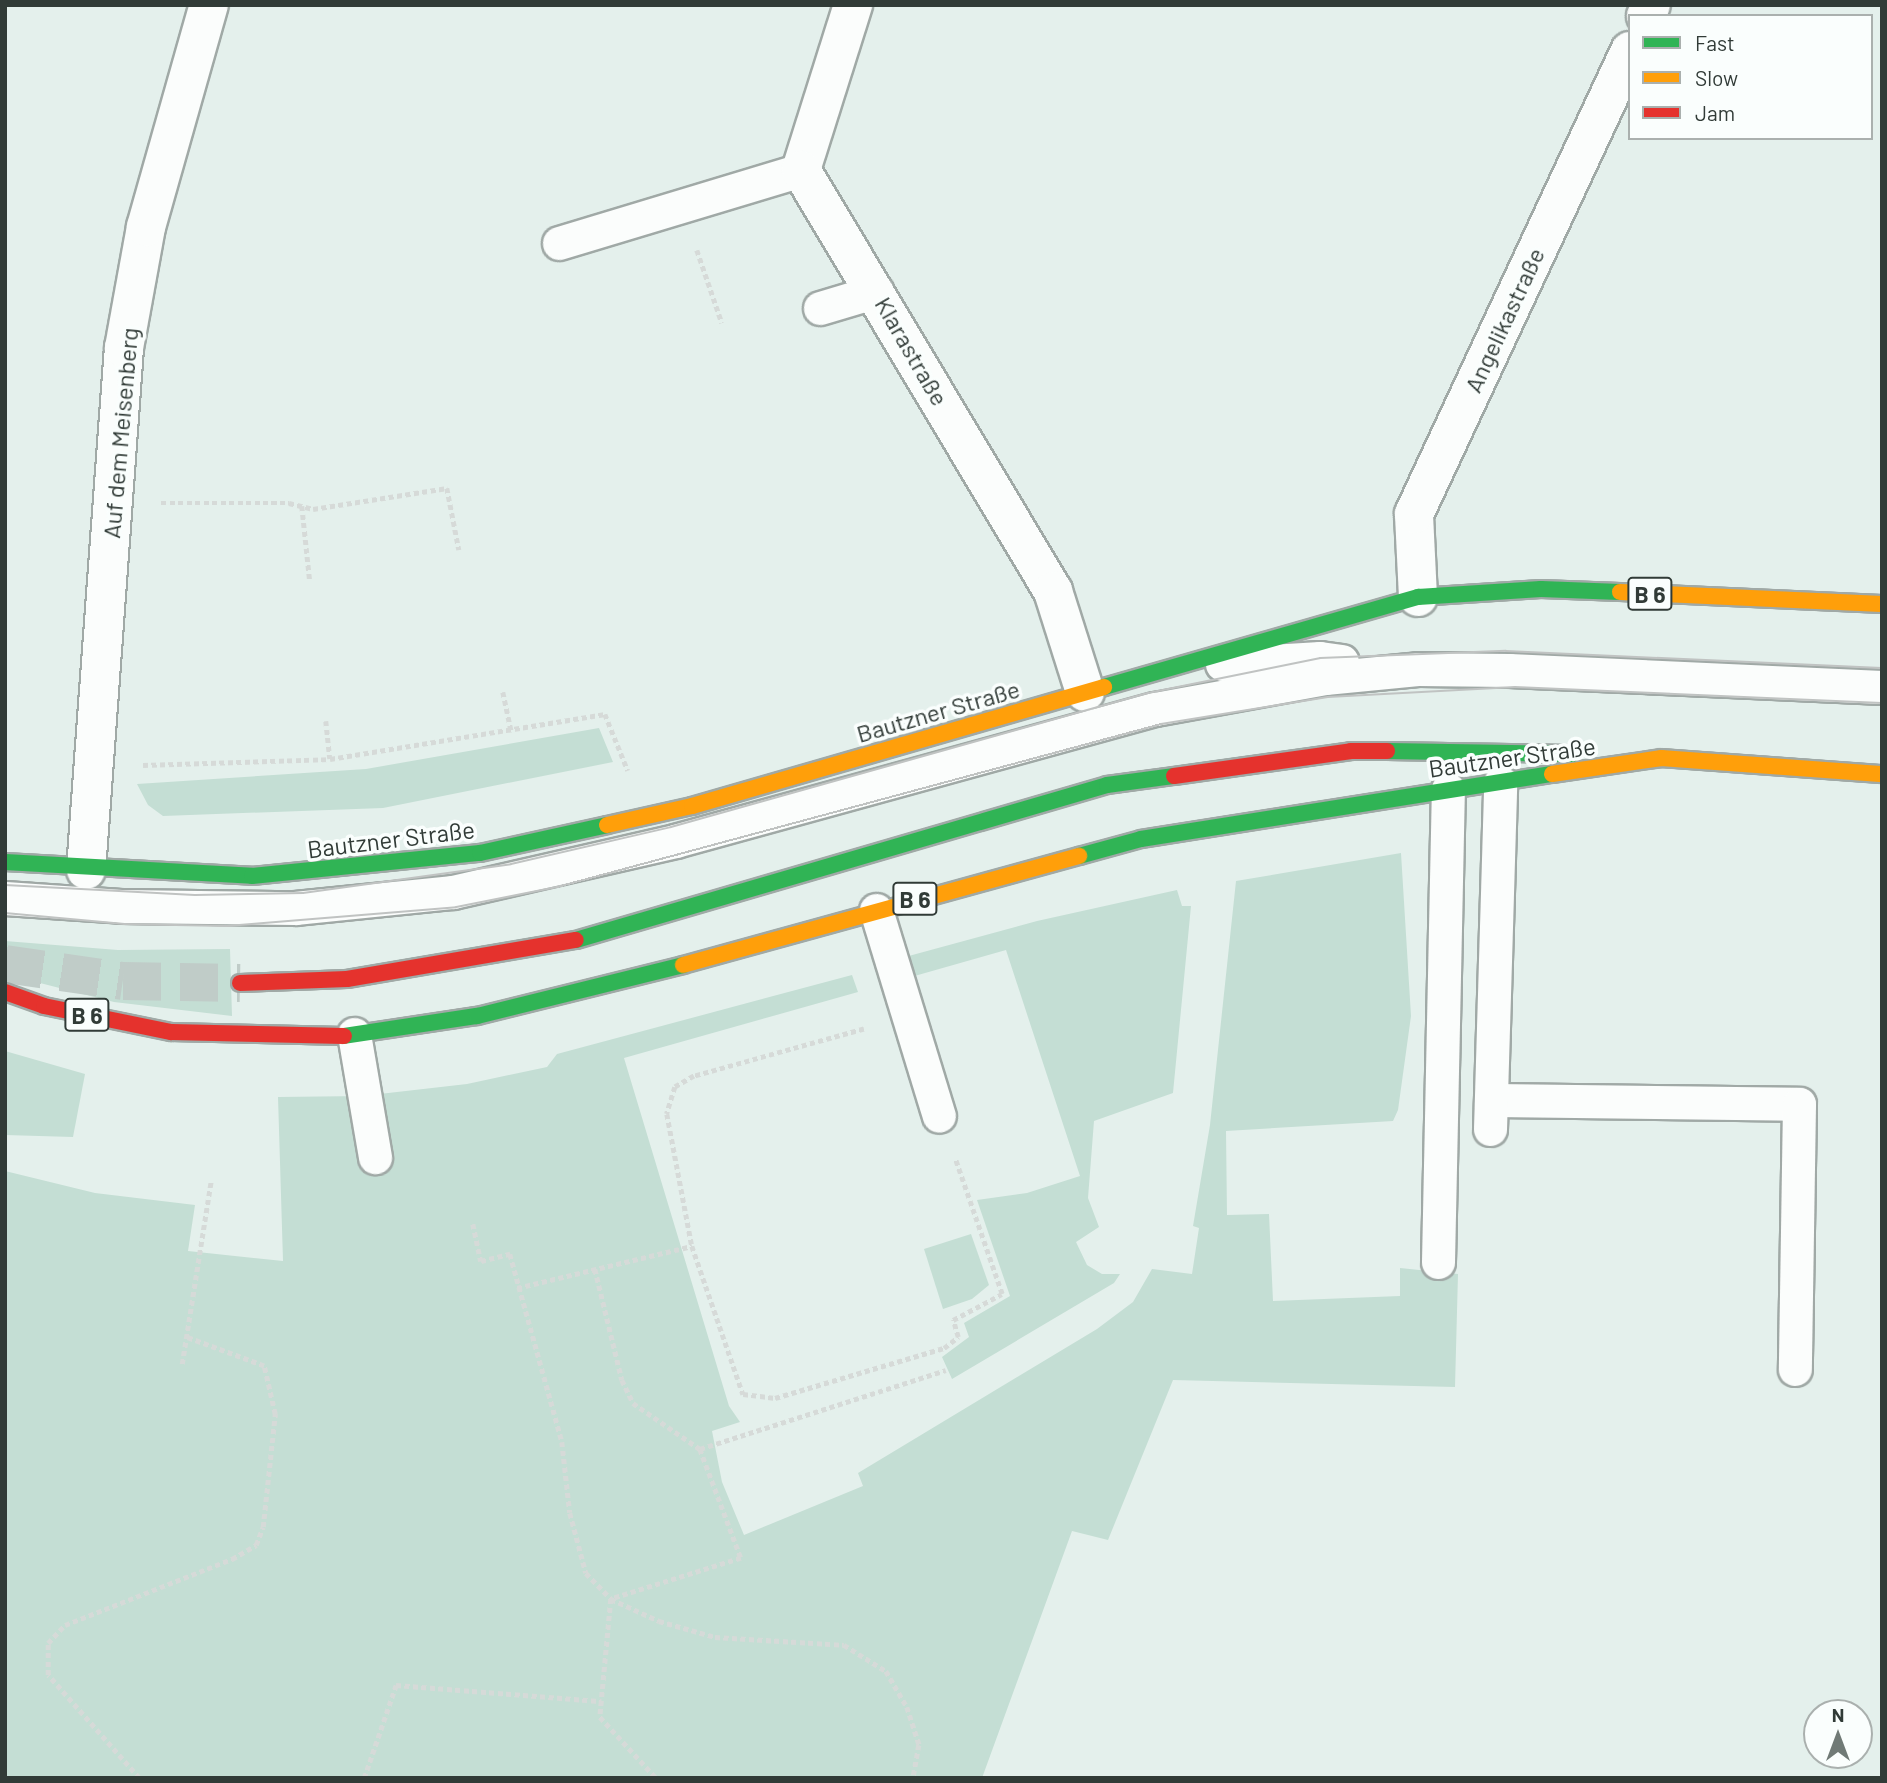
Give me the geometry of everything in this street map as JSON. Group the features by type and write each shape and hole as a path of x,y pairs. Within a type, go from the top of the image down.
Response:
{"main road":[{"name":"Bautzner Straße","path":"5,862 86,870 252,876 372,867 480,853 646,815 1418,597 1541,589 1882,604"},
{"path":"240,983 347,979 579,939 1107,785 1351,751 1452,749 1662,758"},
{"name":"Bautzner Straße","path":"5,992 44,1006 171,1032 354,1034 477,1016 603,987 1140,839 1448,789 1662,758 1882,774"}],"street":[{"name":"Auf dem Meisenberg","path":"86,870 97,766 124,348 146,227 209,5"},
{"path":"802,170 853,5"},
{"name":"Angelikastraße","path":"1418,597 1414,514 1628,55"},
{"name":"Klarastraße","path":"802,170 1053,591 1085,692"}],"lane":[{"path":"559,243 802,170"},
{"path":"820,308 877,292"},
{"path":"1168,667 1320,658 1403,671"},
{"path":"5,898 121,906 295,908 453,892 675,841 1155,709 1325,678 1403,671 1521,670 1882,687"},
{"path":"1500,782 1490,1115 1799,1104 1795,1369"},
{"path":"1438,1262 1448,789"},
{"path":"876,910 939,1116"},
{"path":"354,1034 374,1157"}],"path":[{"path":"693,238 722,323"},
{"path":"114,503 302,506 313,509 447,488 459,550"},
{"path":"302,506 310,582"},
{"path":"503,692 511,731"},
{"path":"97,766 330,760 605,714 646,815"},
{"path":"326,721 330,760"},
{"path":"909,1017 694,1076 675,1087 667,1114 692,1246 743,1394 775,1398 944,1349 958,1337 953,1320 1002,1294 939,1116"},
{"path":"182,1364 211,1180"},
{"path":"473,1224 481,1261 510,1254 517,1288 562,1442 570,1513 586,1573 611,1599 659,1621 715,1637 844,1645 886,1671 907,1707 919,1745 913,1778"},
{"path":"517,1288 692,1246"},
{"path":"595,1269 622,1380 632,1403 700,1449 741,1558 611,1599"},
{"path":"139,1778 48,1675 48,1643 65,1625 232,1559 256,1545 262,1527 275,1414 264,1366 186,1337"},
{"path":"700,1449 946,1370"},
{"path":"611,1599 600,1717 656,1778"},
{"path":"364,1778 396,1685 601,1701"}],"green space":[{"path":"599,728 613,762 383,808 163,816 148,805 137,784 366,769"},
{"path":"1401,853 1411,1016 1398,1110 1393,1121 1226,1131 1227,1215 1269,1214 1273,1301 1400,1296 1400,1268 1458,1274 1455,1387 1173,1380 1108,1540 1072,1531 982,1778 5,1778 5,1171 95,1193 195,1205 188,1251 283,1261 278,1097 362,1096 467,1084 547,1067 557,1054 852,975 858,992 624,1058 729,1406 740,1422 712,1431 722,1482 744,1535 863,1486 858,1473 1097,1329 1133,1302 1152,1269 1192,1274 1199,1228 1193,1226 1210,1125 1236,881"},
{"path":"1177,890 1182,906 1191,906 1173,1093 1094,1121 1088,1198 1099,1227 1076,1242 1087,1265 1102,1274 1120,1274 1114,1283 952,1379 942,1357 969,1337 964,1323 1010,1296 977,1200 1027,1193 1080,1176 1006,950 911,977 905,957 1037,921"},
{"path":"5,941 118,950 230,949 232,1016 114,1002 5,974"},
{"path":"5,1051 85,1074 73,1137 5,1135"},
{"path":"971,1234 989,1285 972,1299 943,1309 924,1249"}],"tunnel":[{"path":"5,964 123,981 240,983"}],"tram line":[{"path":"5,885 195,895 303,893 511,864 671,827 1148,693 1320,658 1506,651 1882,668"},
{"path":"5,913 124,924 227,926 456,907 557,887 1161,724 1328,697 1515,687 1882,703"}],"traffic: fast":[{"path":"1104,687 1418,597 1541,589 1620,592"},
{"path":"1387,751 1572,754"},
{"path":"1079,856 1141,839 1552,774"},
{"path":"576,940 1107,785 1174,776"},
{"path":"5,862 252,876 480,853 607,825"},
{"path":"344,1036 477,1016 683,965"}],"traffic: slow":[{"path":"1620,592 1882,604"},
{"path":"607,825 692,806 1104,687"},
{"path":"1552,774 1662,758 1882,774"},
{"path":"683,965 1079,856"}],"traffic: jam":[{"path":"1174,776 1351,751 1387,751"},
{"path":"240,983 347,979 576,940"},
{"path":"5,992 44,1006 171,1032 344,1036"}]}
